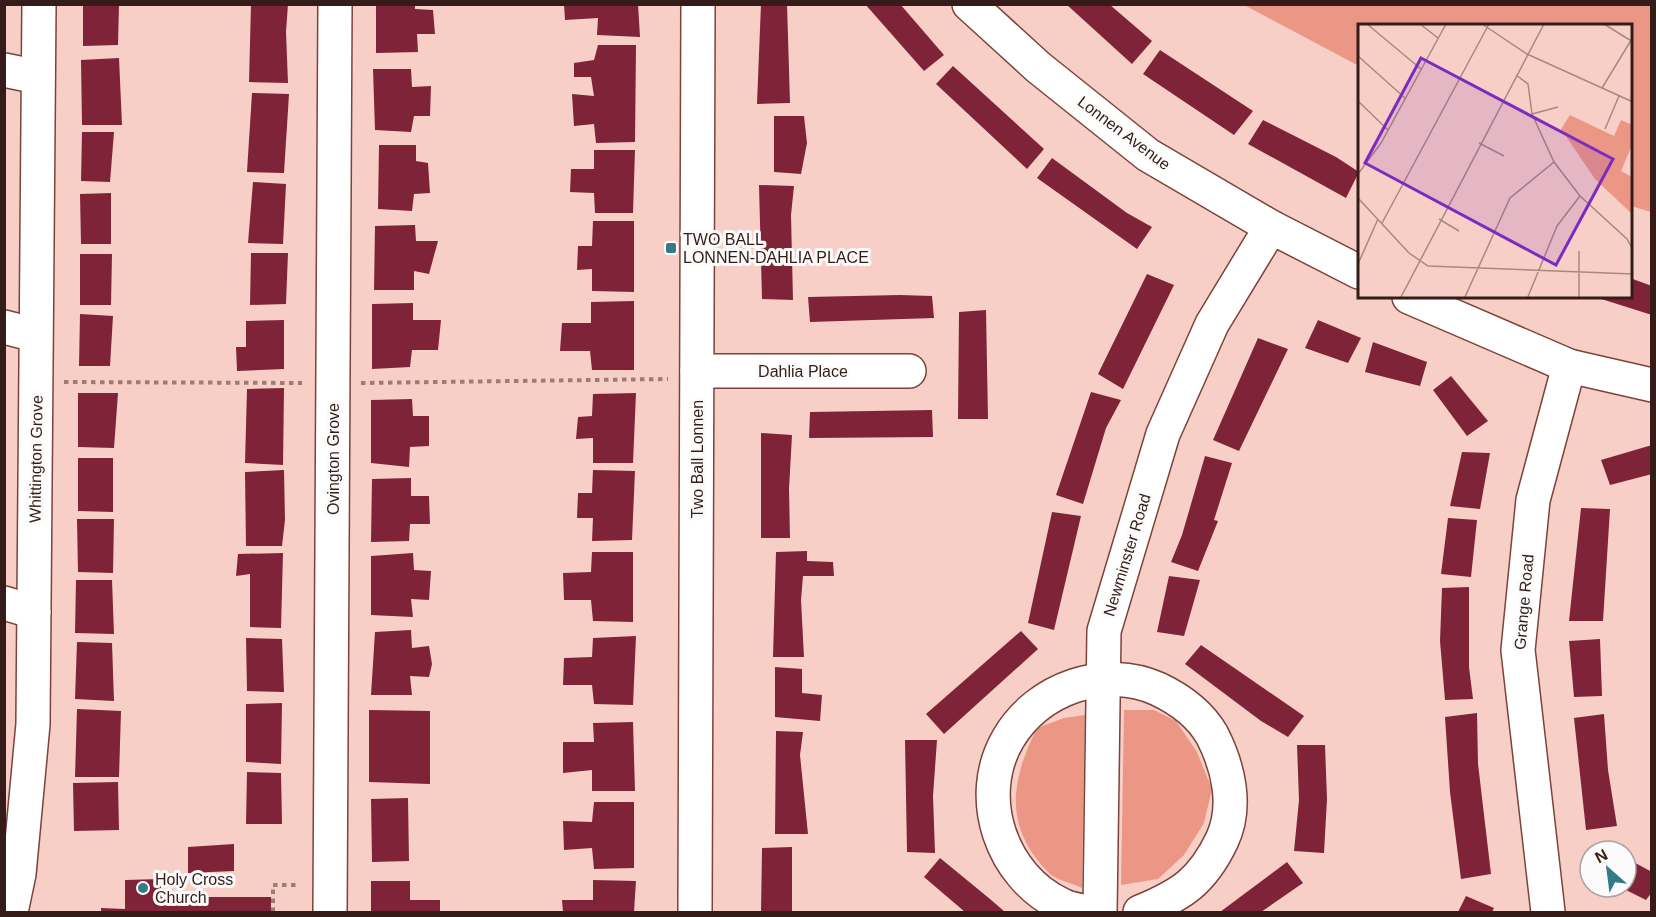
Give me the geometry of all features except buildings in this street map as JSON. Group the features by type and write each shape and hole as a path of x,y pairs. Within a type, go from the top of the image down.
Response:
{"street":[{"name":"Whittington Grove","path":"11,912 12,871 33,724 19,608 36,382 20,331 38,77 39,4"},
{"name":"Ovington Grove","path":"330,899 335,4"},
{"name":"Two Ball Lonnen","path":"695,912 698,4"},
{"name":"Lonnen Avenue","path":"969,4 1038,67 1149,155 1271,227 1358,271"},
{"path":"4,70 38,77"},
{"name":"Newminster Road","path":"1100,912 1104,631 1163,435 1212,324 1271,227"},
{"path":"1411,298 1569,366 1652,385"},
{"name":"Grange Road","path":"1548,912 1518,650 1533,500 1569,366"},
{"name":"Dahlia Place","path":"697,375 909,371"},
{"path":"1088,912 1062,905 1029,883 1006,852 993,815 994,776 1008,739 1032,708 1066,687 1104,678 1143,682 1178,699 1207,725 1225,760 1231,799 1223,838 1204,872 1175,898 1140,912"}],"path":[{"path":"36,382 333,384 697,375"},
{"path":"273,912 273,885 330,899"}],"shaded area":[{"path":"1244,5 1651,5 1651,212 1632,206 1632,24 1358,24 1358,65"},
{"path":"1124,710 1154,710 1176,721 1197,752 1212,789 1204,823 1184,855 1158,879 1121,885"},
{"path":"1085,715 1082,888 1051,875 1034,855 1018,820 1016,802 1021,766 1037,728 1064,718"}],"place":[{"name":"TWO BALL LONNEN-DAHLIA PLACE","path":"671,248"},
{"name":"Holy Cross Church","path":"143,888"}]}
